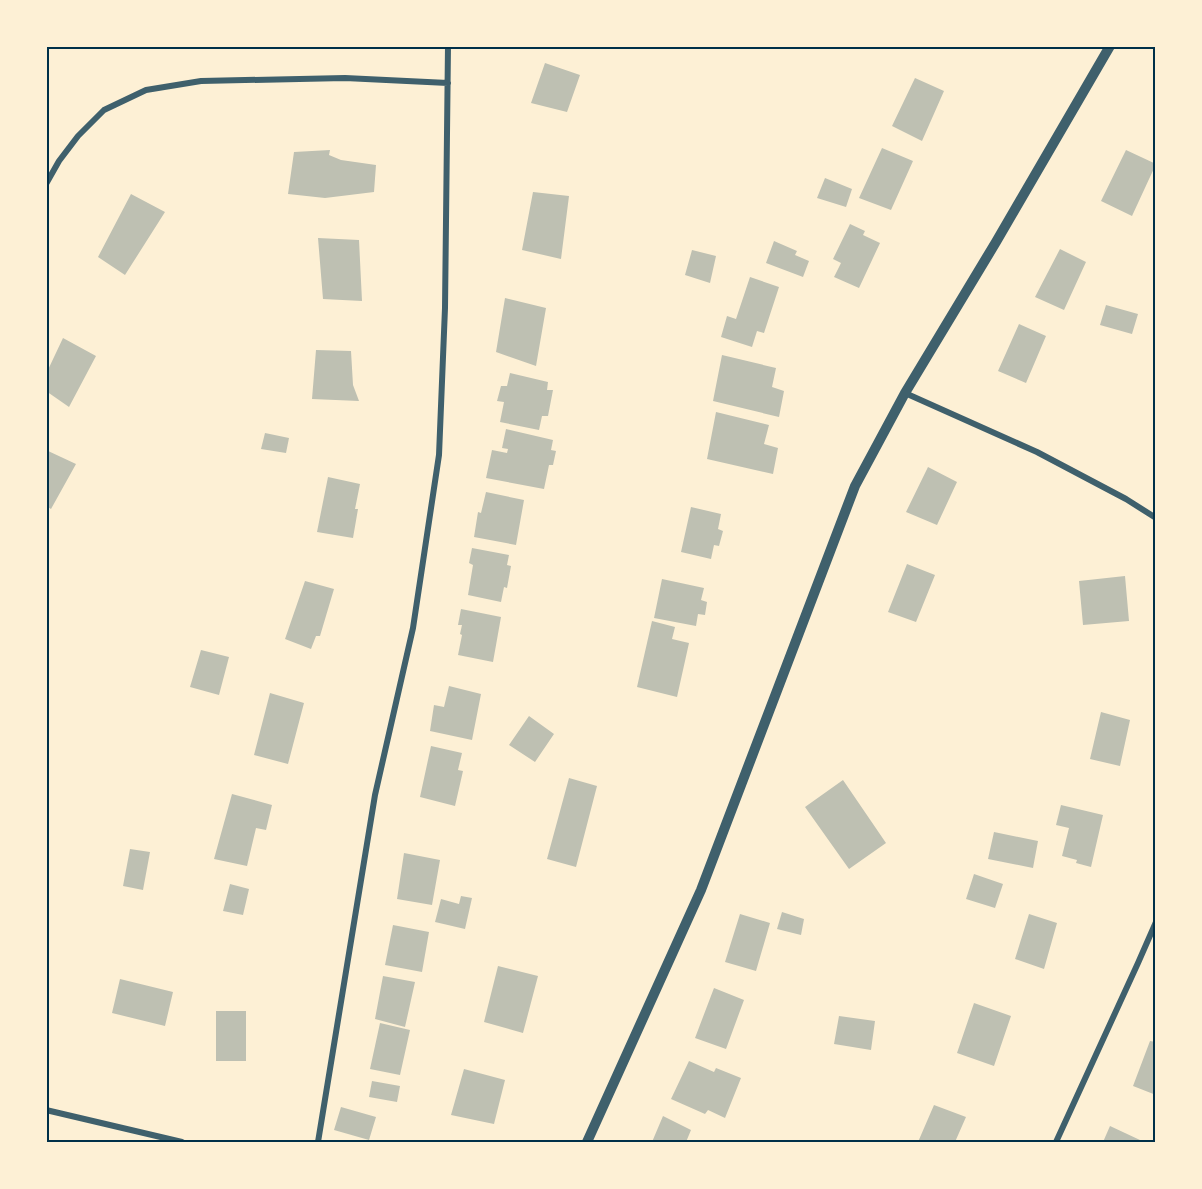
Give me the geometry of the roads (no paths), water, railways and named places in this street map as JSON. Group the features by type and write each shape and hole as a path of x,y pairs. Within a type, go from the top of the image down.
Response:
{"street":[{"path":"318,1143 375,795 413,628 439,455 445,308 448,46"},
{"path":"587,1143 701,890 855,486 904,393 996,242 1110,46"},
{"path":"46,184 78,136 104,110 146,90 201,81 345,78 448,83"},
{"path":"904,393 1037,452 1126,499 1155,518"},
{"path":"1056,1143 1155,922"},
{"path":"46,1110 182,1143"}]}
